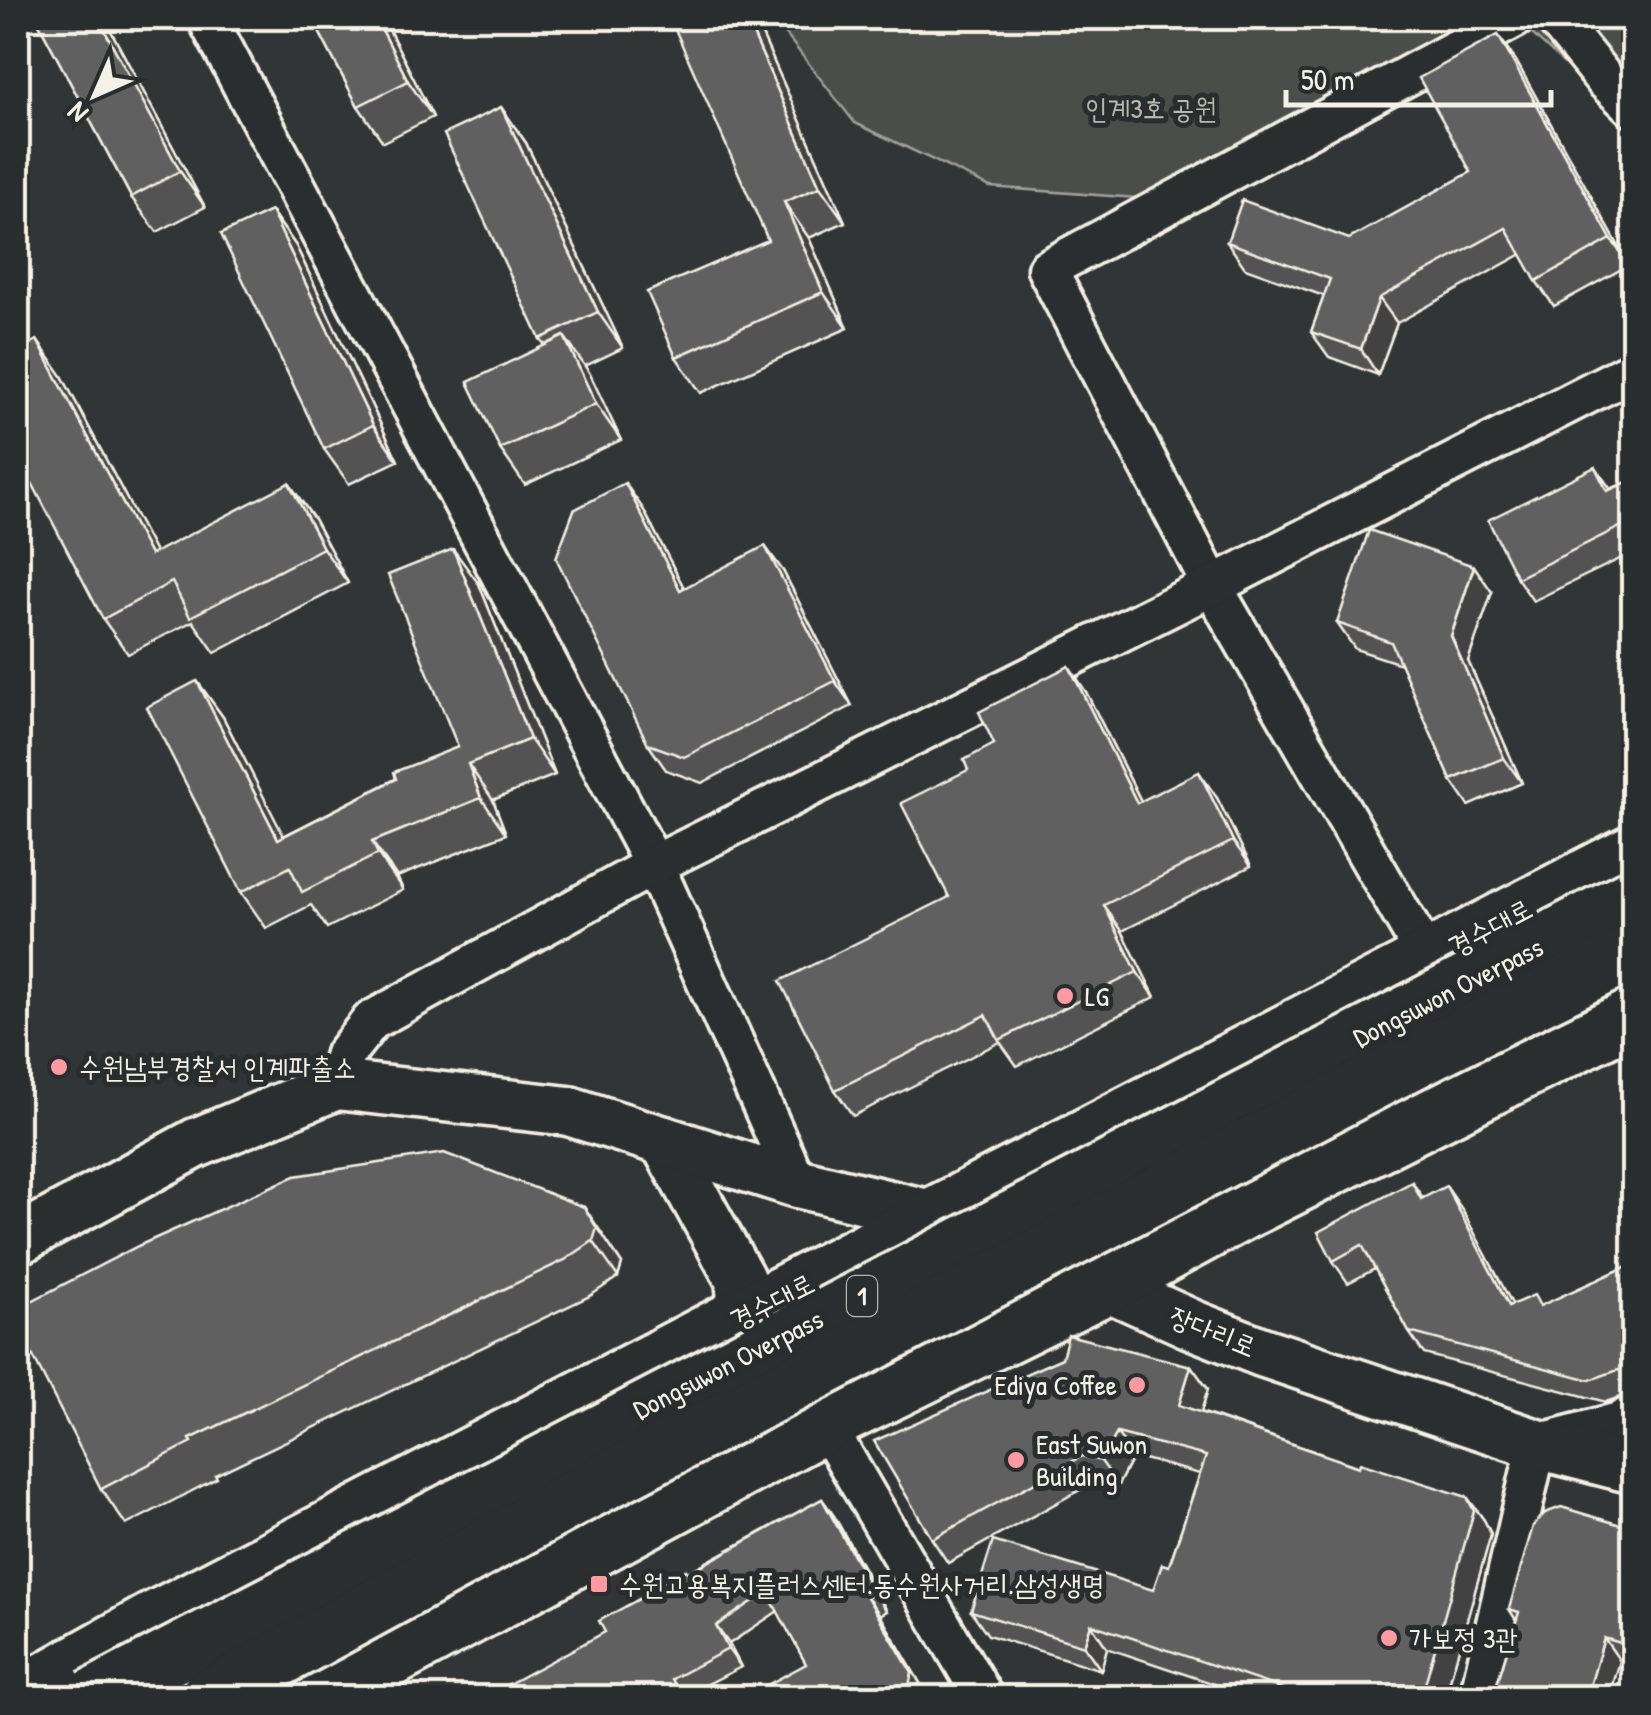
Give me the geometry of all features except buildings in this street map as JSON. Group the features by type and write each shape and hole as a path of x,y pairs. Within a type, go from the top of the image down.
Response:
{"main road":[{"name":"경수대로","path":"18,1696 150,1622 1634,852"},
{"name":"Dongsuwon Overpass","path":"91,1698 653,1402 1634,896"},
{"name":"Dongsuwon Overpass","path":"207,1698 585,1492 1430,1052 1634,951"},
{"path":"319,1698 825,1424 1108,1285 1242,1212 1634,1015"}],"street":[{"path":"207,18 654,865 796,1183"},
{"path":"1428,959 1212,586 1047,269 1515,18"},
{"path":"1554,18 1605,80 1634,108"},
{"path":"18,1240 196,1143 336,1085 345,1054 371,1022 654,865 1634,370"},
{"name":"장다리로","path":"336,1085 569,1110 796,1183 936,1216 1262,1352 1537,1444 1634,1469"},
{"path":"664,1141 740,1279 742,1300 732,1322"},
{"path":"1478,1698 1537,1444 1619,1422 1634,1414"},
{"path":"825,1424 984,1698"}],"green space":[{"name":"인계3호 공원","path":"773,18 1515,18 1190,202 990,187 855,123"},
{"path":"1515,18 1633,18 1633,128"}],"place":[{"name":"LG","path":"1065,996"},
{"name":"수원남부경찰서 인계파출소","path":"59,1067"},
{"name":"Ediya Coffee","path":"1137,1385"},
{"name":"East Suwon Building","path":"1016,1460"},
{"name":"수원고용복지플러스센터.동수원사거리.삼성생명","path":"599,1584"},
{"name":"가보정 3관","path":"1389,1638"}]}
